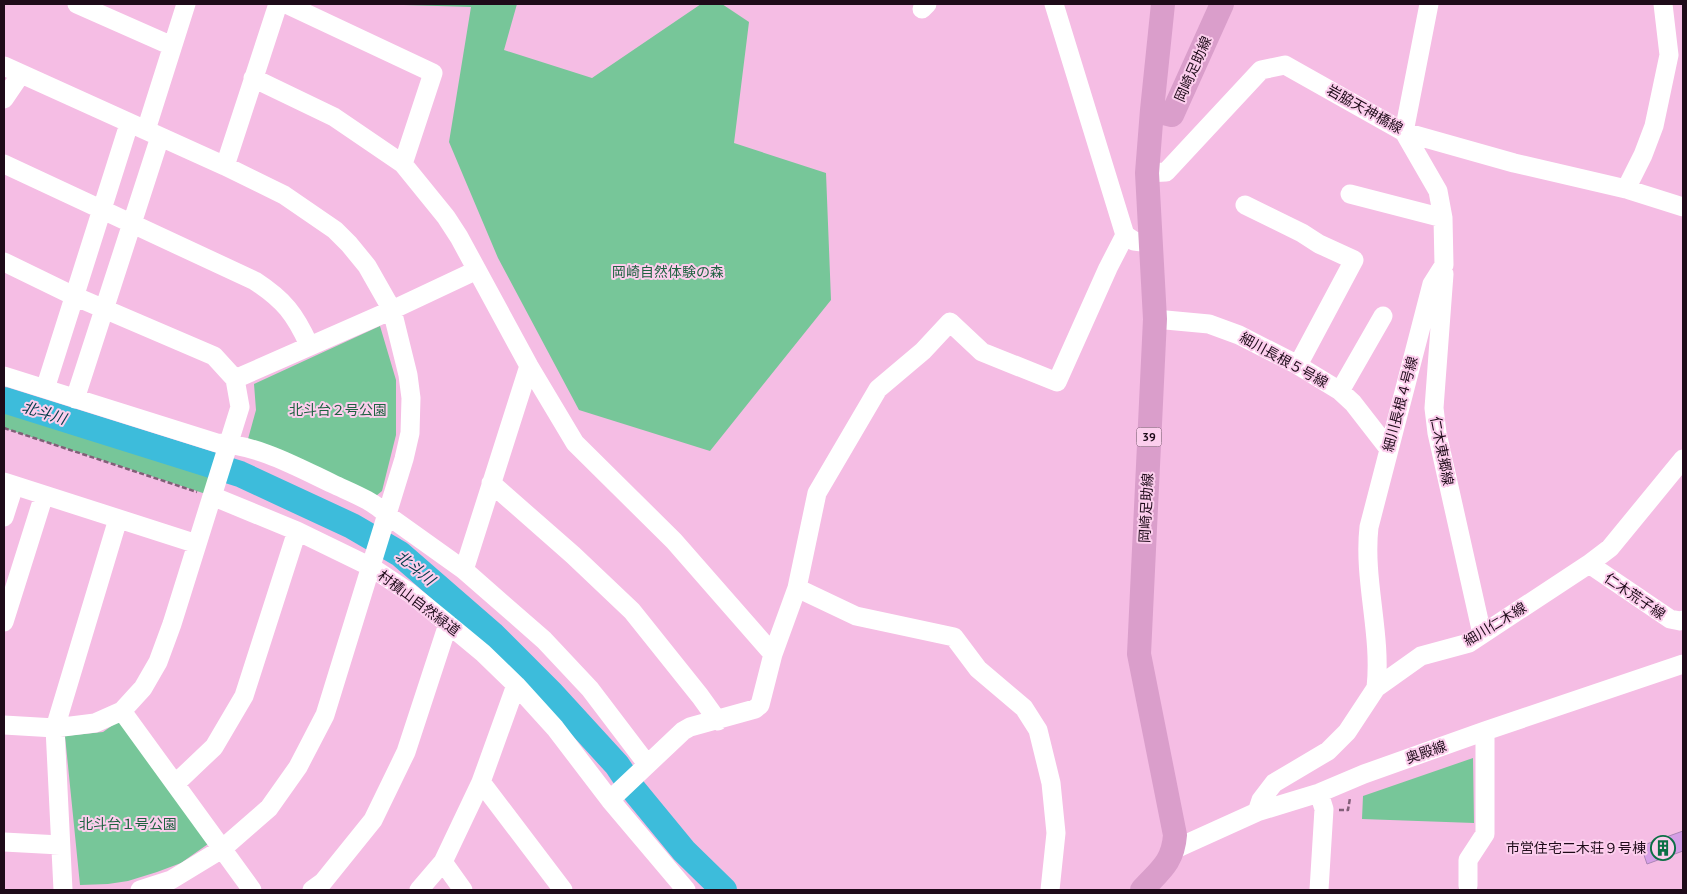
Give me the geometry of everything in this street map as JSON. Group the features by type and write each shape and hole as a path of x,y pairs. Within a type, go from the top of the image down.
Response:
{"main road":[{"name":"岡崎足助線","path":"1163,4 1147,173 1155,319 1139,654 1175,835 1174,850"},
{"name":"岡崎足助線","path":"1152,110 1172,115 1222,4"},
{"path":"1153,885 1174,850"}],"street":[{"path":"77,4 172,46"},
{"path":"75,399 132,223 145,130 186,4"},
{"path":"225,166 278,4"},
{"path":"286,4 433,73 403,164"},
{"path":"1054,4 1124,235 1134,241 1150,243"},
{"path":"1429,4 1404,132 1438,191 1443,218 1444,265"},
{"path":"1626,189 1644,155 1654,126 1670,54 1663,4"},
{"name":"岩脇天神橋線","path":"1147,173 1166,172 1261,70 1285,65 1404,132 1514,163 1626,189 1683,207"},
{"path":"4,99 12,70 225,166 284,195 335,230 366,266 392,310 408,375 412,412 410,433 404,458 326,715 298,767 269,808 222,849 171,880 140,890"},
{"path":"253,78 334,117 403,164 446,217 478,270 529,366 575,442 674,541 773,654"},
{"path":"45,389 102,208 145,130"},
{"path":"4,164 102,208 255,281 290,310 298,321 309,345"},
{"path":"1350,194 1443,218"},
{"path":"1246,205 1302,233 1319,244 1354,260 1298,365"},
{"path":"613,797 683,731 755,709 760,705 773,654 797,588 817,493 878,389 923,351 950,322 982,352 1057,382 1124,235"},
{"path":"4,262 74,296 214,356 234,379 240,406 172,624 158,662 143,688 122,711 94,723 55,728 4,725"},
{"name":"細川長根４号線","path":"1376,688 1378,670 1369,582 1369,527 1432,284 1444,265"},
{"name":"仁木東郷線","path":"1444,265 1434,408 1482,634"},
{"path":"234,379 478,270"},
{"path":"1340,391 1383,316"},
{"name":"細川長根５号線","path":"1155,319 1209,324 1239,335 1298,365 1340,391 1353,403 1388,448"},
{"path":"464,570 529,366"},
{"path":"4,376 217,443 226,448 256,450 299,468 376,505 386,519 464,570 544,640 590,689 643,768"},
{"name":"細川仁木線","path":"1257,812 1261,800 1274,783 1328,751 1348,732 1376,688 1421,656 1469,643 1589,564 1610,548 1683,459"},
{"path":"491,483 573,555 632,611 718,721"},
{"path":"4,517 9,484 197,544"},
{"name":"村積山自然緑道","path":"213,492 297,531 373,563 448,624 516,685 555,728 613,797 686,890"},
{"path":"4,622 44,495"},
{"path":"63,890 55,728 118,519"},
{"path":"175,784 214,747 244,696 297,531"},
{"name":"仁木荒子線","path":"1589,564 1670,619 1680,622 1683,620"},
{"path":"797,588 856,616 954,637 978,669 1024,708 1038,730 1051,783 1056,833 1050,890"},
{"path":"312,890 323,882 373,820 406,752 448,624"},
{"name":"奥殿線","path":"1174,850 1257,812 1318,793 1364,774 1485,731 1683,664"},
{"path":"419,890 443,862 481,782 516,685"},
{"path":"122,711 252,890"},
{"path":"1468,886 1468,860 1485,834 1485,731"},
{"path":"481,782 563,890"},
{"path":"1318,793 1324,809 1319,890"},
{"path":"4,842 60,845"},
{"path":"443,862 463,890"}],"path":[{"path":"4,428 213,492"}],"green space":[{"name":"岡崎自然体験の森","path":"370,4 517,4 504,50 592,78 701,4 722,4 749,22 734,143 826,173 831,300 710,451 579,410 498,258 449,142 471,7"},
{"name":"北斗台２号公園","path":"380,326 396,380 396,435 382,491 376,496 248,439 256,410 254,384"},
{"path":"4,403 219,473 212,496 4,428"},
{"name":"北斗台１号公園","path":"120,720 208,844 181,863 157,872 128,881 80,885 65,736 103,732"},
{"path":"1473,758 1474,823 1362,819 1363,796"}],"building":[{"name":"市営住宅二木荘９号棟","path":"1683,831 1683,851 1647,864 1641,846"}],"waterway":[{"name":"北斗川","path":"4,400 240,474 352,526 400,554 492,634 552,694 617,765 633,789 684,851 724,890"}],"place":[{"name":"市営住宅二木荘９号棟","path":"1663,848"}]}
